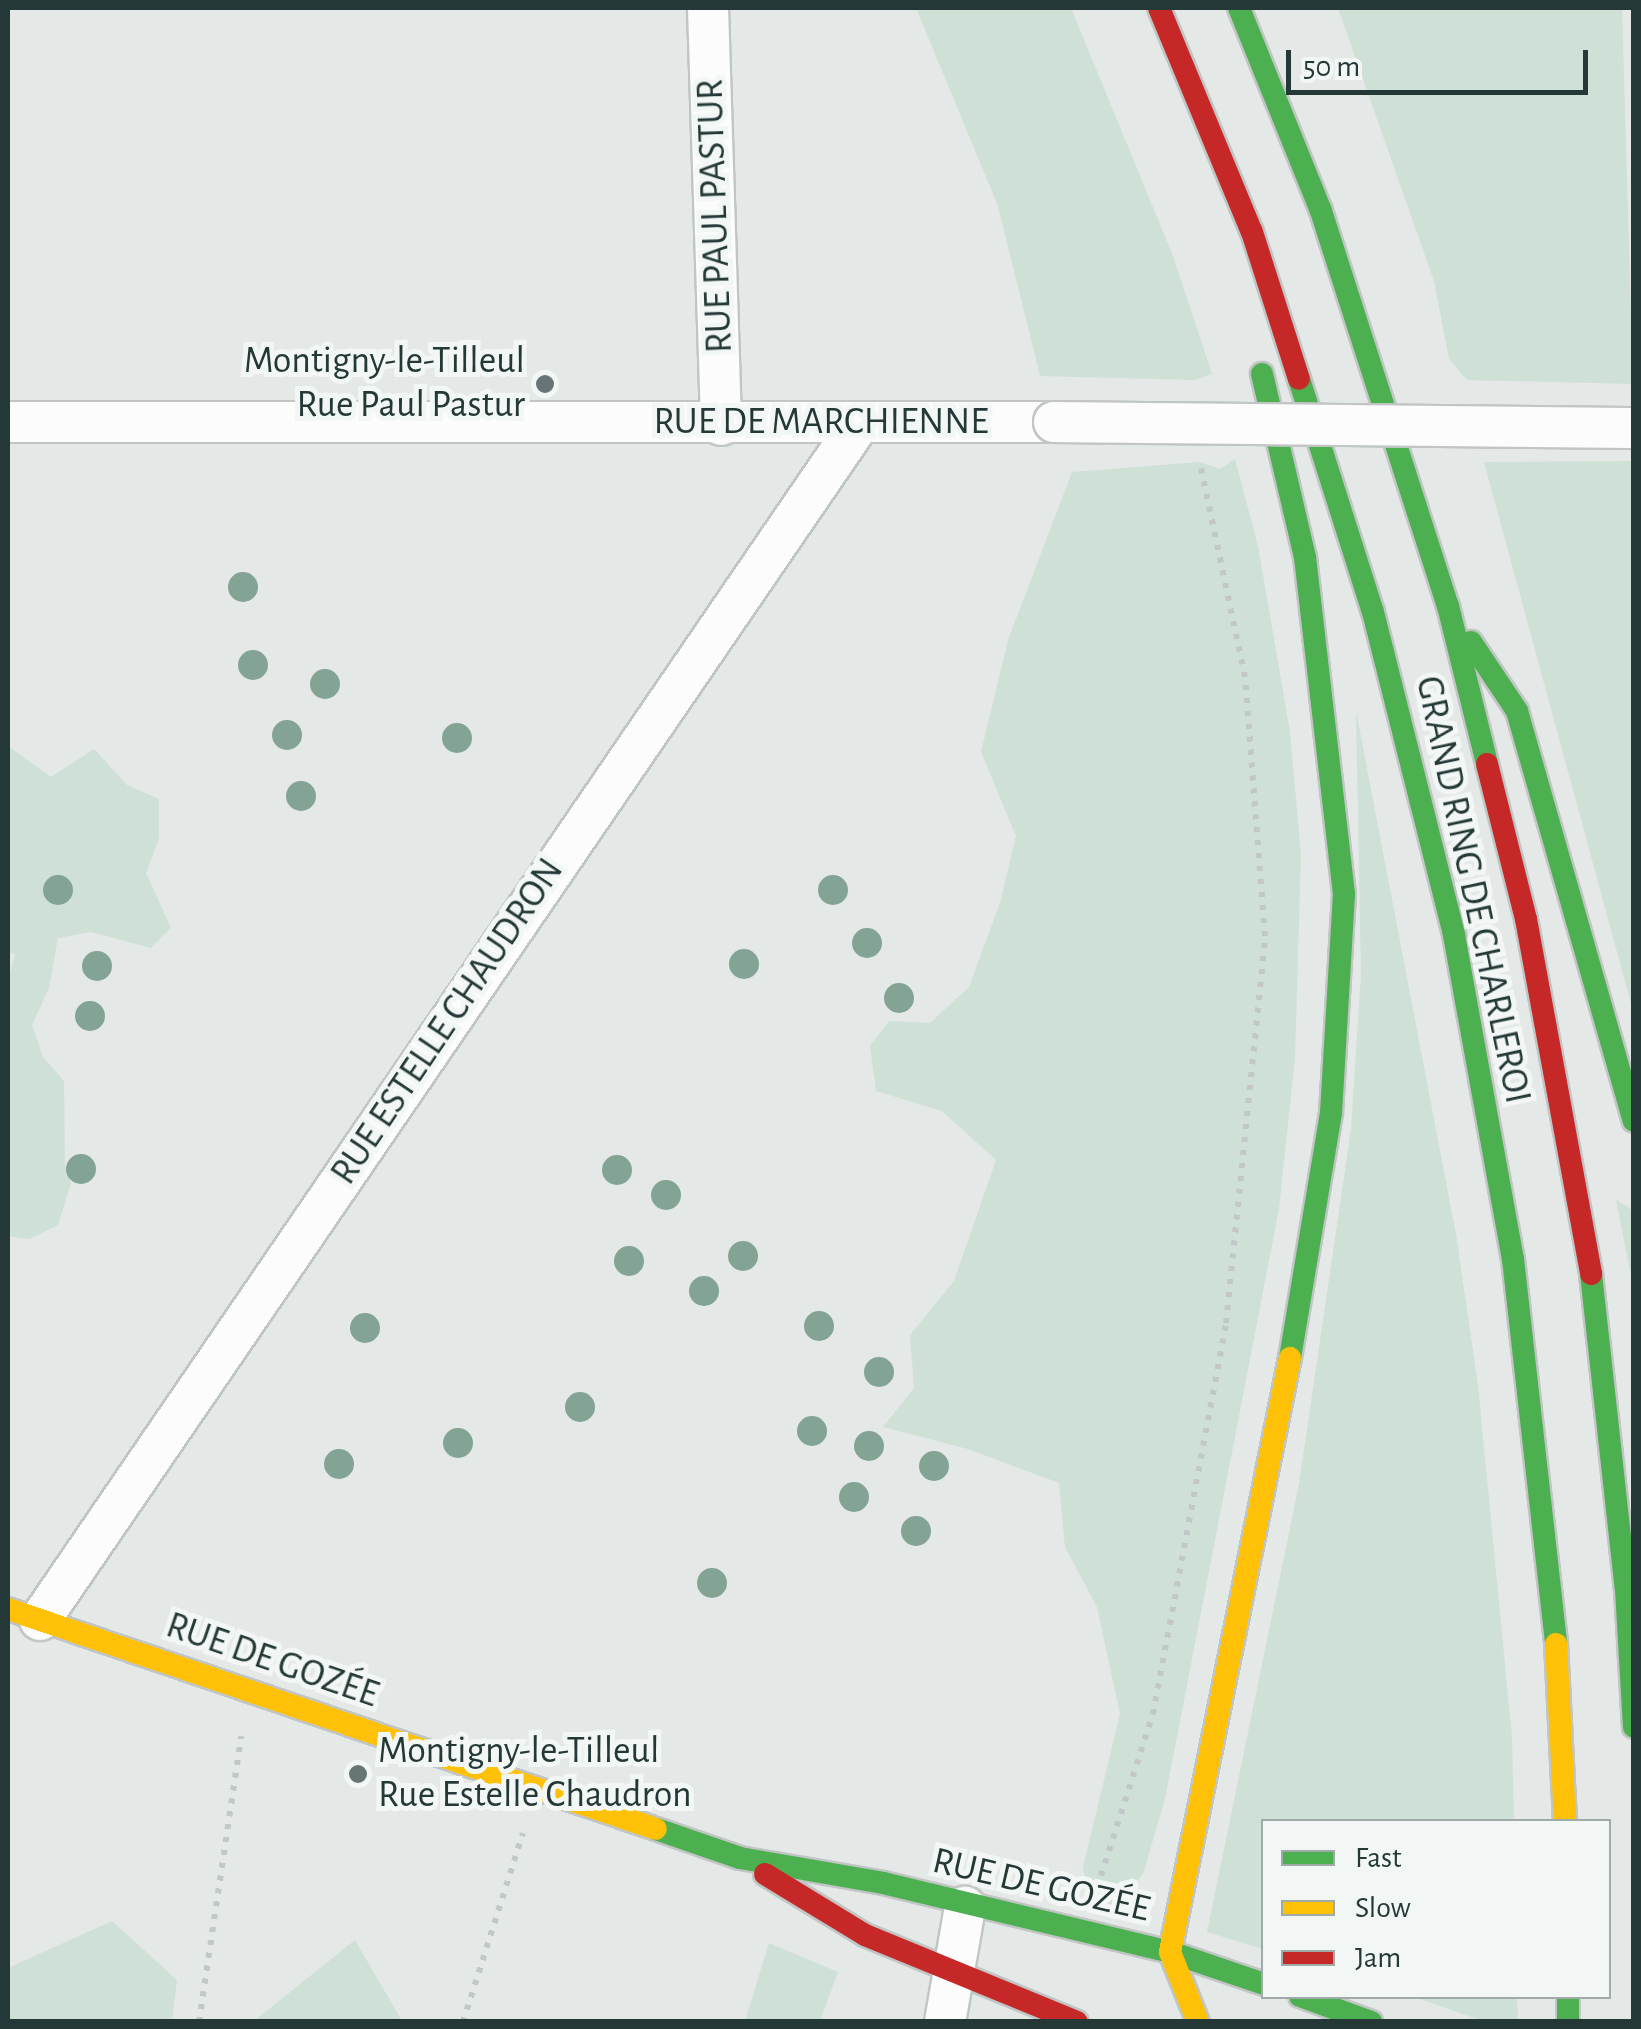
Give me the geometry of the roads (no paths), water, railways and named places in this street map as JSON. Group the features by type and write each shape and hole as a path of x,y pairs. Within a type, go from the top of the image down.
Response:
{"main road":[{"name":"GRAND RING DE CHARLEROI","path":"1159,8 1252,232 1373,612 1454,935 1513,1259 1553,1594 1565,1819"},
{"name":"GRAND RING DE CHARLEROI","path":"1239,8 1321,211 1448,606 1526,920 1588,1250 1626,1589 1634,1727"},
{"path":"1198,2022 1170,1952 1303,1293 1330,1113 1344,894 1305,557 1258,337 1252,232"},
{"path":"1448,606 1516,711 1634,1122"},
{"name":"RUE DE GOZÉE","path":"24,1615 740,1858 883,1883 965,1907 1170,1952 1261,1983"},
{"name":"RUE DE GOZÉE","path":"740,1858 865,1936 1077,2022"},
{"path":"1308,1999 1371,2022"}],"street":[{"name":"RUE PAUL PASTUR","path":"708,8 721,425"},
{"name":"RUE DE MARCHIENNE","path":"8,422 1054,422 1631,428"},
{"name":"RUE ESTELLE CHAUDRON","path":"24,1615 859,424"},
{"path":"945,2022 950,1972 965,1907"}],"place":[{"name":"Montigny-le-Tilleul Rue Paul Pastur","path":"545,384"},
{"name":"Montigny-le-Tilleul Rue Estelle Chaudron","path":"358,1774"}]}
